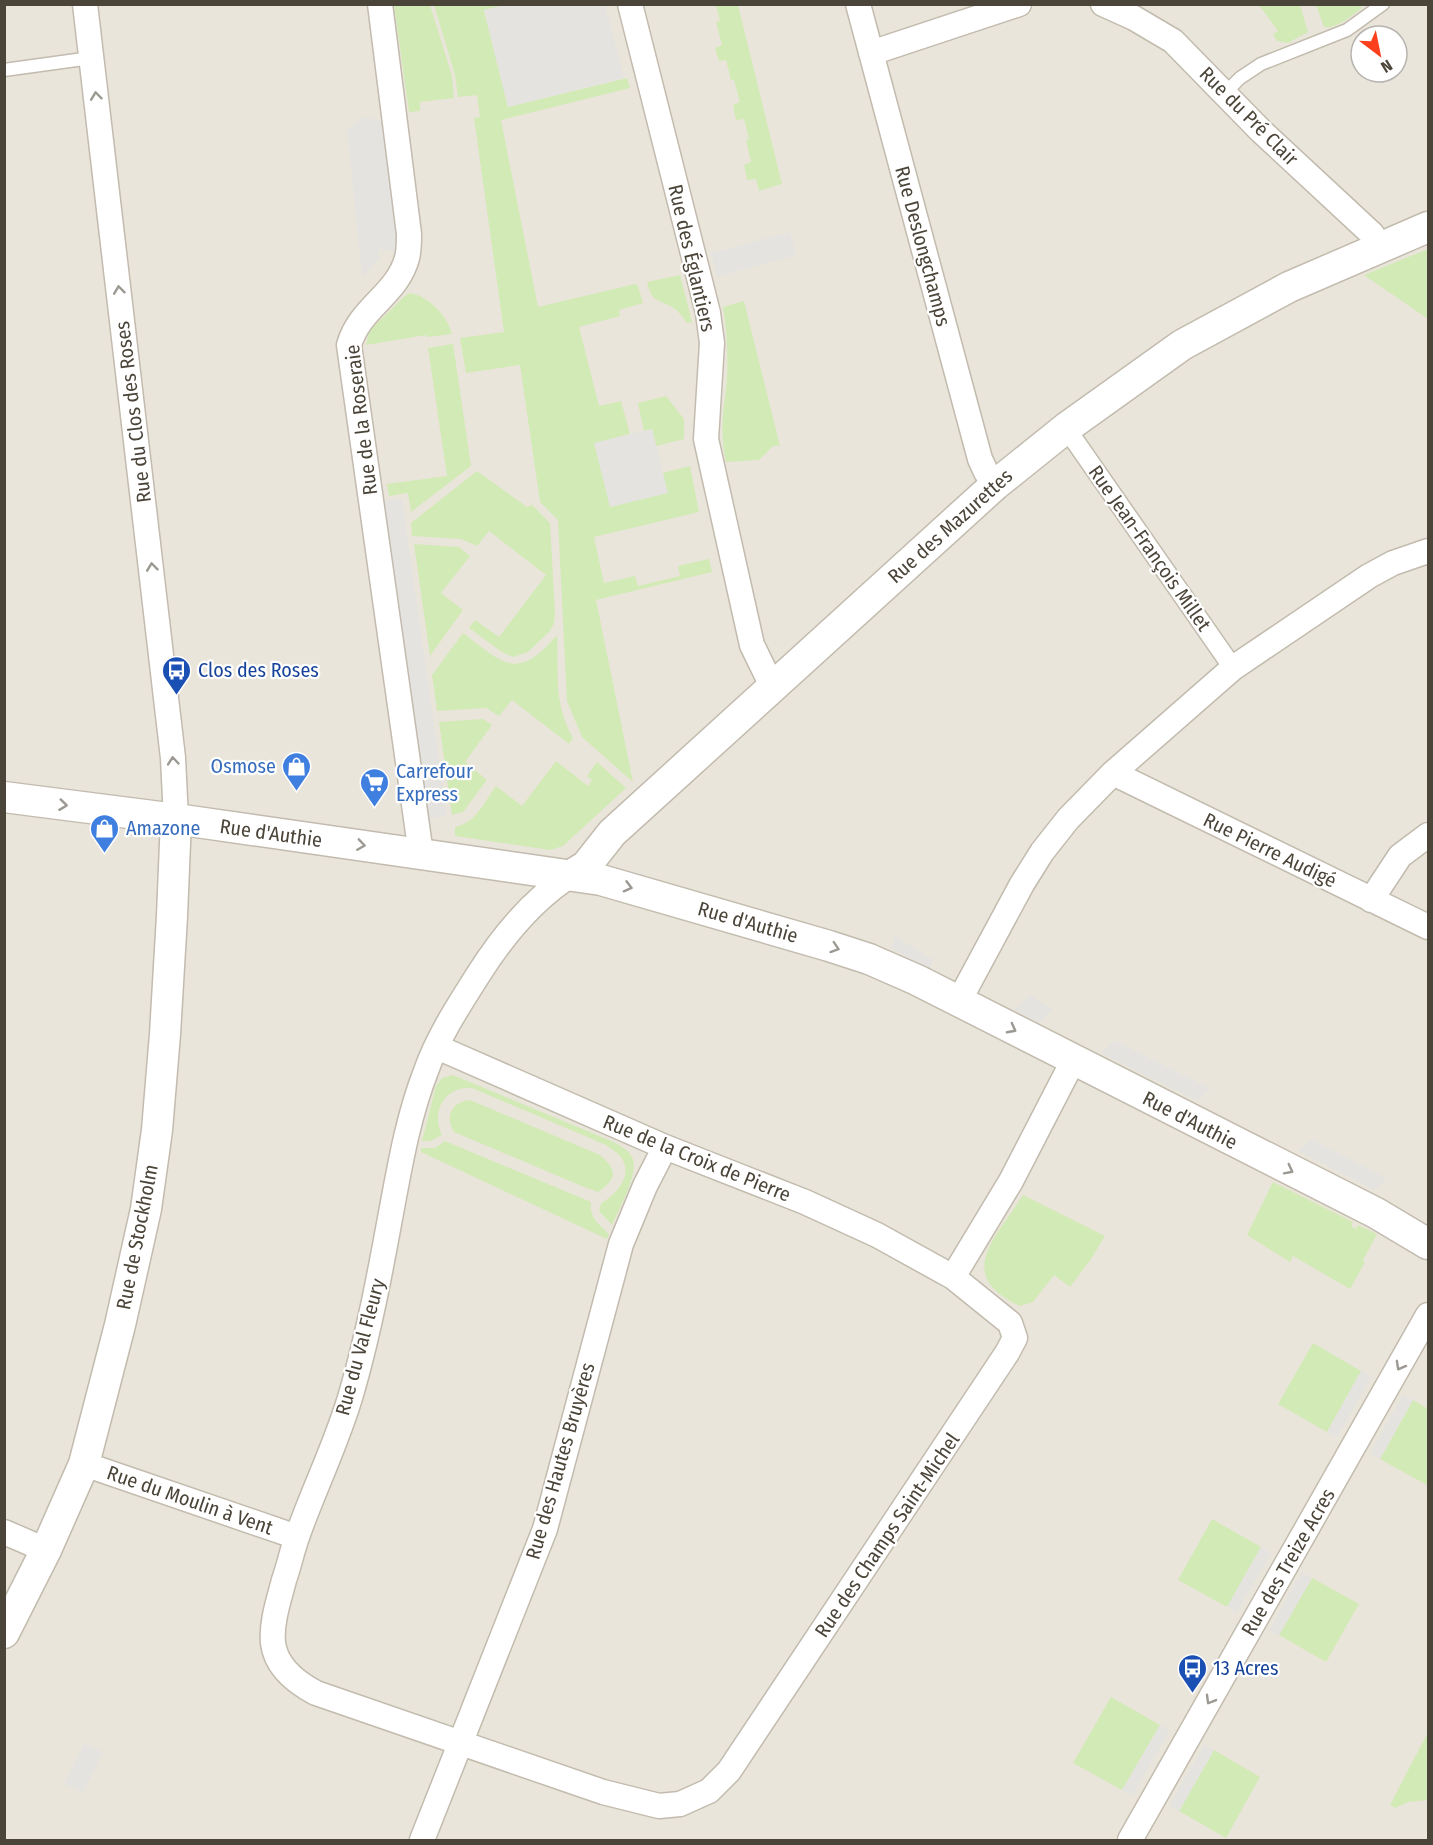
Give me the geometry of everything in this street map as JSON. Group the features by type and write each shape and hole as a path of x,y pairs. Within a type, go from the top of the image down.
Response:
{"street":[{"name":"Rue du Clos des Roses","path":"85,4 173,758 176,819"},
{"name":"Rue de la Roseraie","path":"380,4 409,234 408,256 402,273 391,289 361,318 353,330 349,345 421,854"},
{"name":"Rue des Églantiers","path":"630,4 708,314 712,343 706,439 752,645 772,686"},
{"name":"Rue Deslongchamps","path":"858,4 980,459 995,485"},
{"path":"871,53 1019,4"},
{"name":"Rue du Pré Clair","path":"1103,4 1167,36 1261,131 1372,234 1381,248"},
{"name":"Rue des Mazurettes","path":"571,875 586,866 612,833 772,686 995,485 1066,428 1182,345 1289,287 1428,227"},
{"name":"Rue Jean-François Millet","path":"1066,428 1233,668"},
{"path":"959,1001 1022,884 1042,852 1068,819 1113,773 1233,668 1369,576 1393,563 1428,551"},
{"name":"Rue Pierre Audigé","path":"1113,773 1428,927"},
{"name":"Rue d'Authie","path":"4,797 571,875 622,885 849,952 894,969 959,1001 1376,1213 1428,1244"},
{"name":"Rue de Stockholm","path":"4,1633 46,1550 84,1464 120,1325 146,1209 157,1130 165,1034 176,819"},
{"path":"1371,900 1400,856 1428,835"},
{"name":"Rue du Val Fleury","path":"461,1742 316,1693 303,1686 284,1670 273,1645 273,1631 276,1608 297,1537 352,1393 373,1313 403,1148 426,1069 460,1003 490,956 520,919 549,891 571,875"},
{"name":"Rue de la Croix de Pierre","path":"437,1047 665,1147 805,1202 878,1235 953,1277"},
{"path":"953,1277 1011,1181 1074,1059"},
{"name":"Rue des Hautes Bruyères","path":"422,1840 545,1529 621,1244 645,1186 665,1147"},
{"name":"Rue des Champs Saint-Michel","path":"461,1742 603,1792 659,1806 680,1804 709,1791 729,1771 923,1481 1015,1338 1010,1323 953,1277"},
{"name":"Rue des Treize Acres","path":"1130,1840 1428,1315"},
{"name":"Rue du Moulin à Vent","path":"84,1464 297,1537"},
{"path":"4,1532 46,1550"}],"lane":[{"path":"1225,93 1240,78 1261,64 1322,42 1347,30 1383,4"},
{"path":"4,70 91,58"}],"shaded area":[{"path":"5,5 1428,5 1428,1840 5,1840"},
{"path":"506,5 605,5 624,78 508,107 484,10"},
{"path":"365,117 384,122 398,252 379,249 379,259 362,277 347,129"},
{"path":"790,232 796,255 717,277 711,253"},
{"path":"652,429 668,493 610,507 594,443"},
{"path":"402,499 447,816 427,819 382,501"},
{"path":"895,936 933,960 929,970 891,948"},
{"path":"1030,995 1053,1010 1039,1023 1014,1010"},
{"path":"1114,1040 1211,1089 1198,1101 1101,1053"},
{"path":"1311,1139 1387,1178 1374,1190 1298,1151"},
{"path":"1361,1371 1371,1377 1337,1437 1327,1432"},
{"path":"1403,1395 1413,1400 1380,1459 1370,1453"},
{"path":"1261,1547 1271,1553 1236,1613 1227,1607"},
{"path":"1302,1572 1312,1578 1279,1635 1269,1630"},
{"path":"1160,1725 1170,1730 1132,1796 1122,1790"},
{"path":"84,1743 103,1752 83,1793 64,1784"},
{"path":"1204,1745 1214,1750 1179,1811 1169,1806"}],"green space":[{"path":"394,5 430,5 452,76 454,98 420,102 420,111 409,112"},
{"path":"434,5 506,5 484,10 508,107 627,78 630,88 501,120 538,307 635,284 638,286 643,303 619,310 620,316 579,327 599,406 621,401 630,434 595,443 667,493 662,473 690,466 699,512 594,537 604,583 635,576 638,586 680,576 678,566 709,559 712,572 596,600 633,782 582,737 567,701 558,520 540,502 520,365 466,373 460,338 504,332 474,118 480,117 477,95 458,97 455,75"},
{"path":"716,5 738,5 782,184 759,191 756,179 747,180 744,165 751,162 746,140 749,139 744,119 736,120 733,105 740,102 734,80 731,80 726,60 719,61 715,48 722,45 716,22 720,21"},
{"path":"1259,5 1300,5 1308,32 1288,43 1277,41 1273,34 1278,31"},
{"path":"1316,5 1359,5 1362,8 1339,24 1324,27"},
{"path":"1428,249 1428,319 1364,275"},
{"path":"680,275 692,322 687,323 675,309 654,298 647,282"},
{"path":"410,293 424,298 436,308 446,320 452,334 427,337 426,335 366,345 369,331"},
{"path":"744,301 780,446 773,446 759,460 726,462 722,429 727,378 723,307"},
{"path":"453,344 471,466 411,512 408,493 389,496 387,484 447,476 428,348"},
{"path":"666,396 684,419 684,439 656,446 652,429 644,431 638,403"},
{"path":"477,471 527,507 532,505 550,523 554,623 550,631 528,652 513,657 502,652 469,628 475,620 499,637 546,575 489,531 477,546 461,539 412,536 411,523"},
{"path":"414,544 459,547 470,556 441,593 463,610 430,656"},
{"path":"463,633 489,653 510,663 520,663 531,659 557,635 560,700 562,712 573,738 569,744 512,700 499,716 486,708 437,711 432,675"},
{"path":"483,719 492,725 465,762 487,780 463,812 452,815 439,722"},
{"path":"556,761 588,786 592,780 587,776 597,762 626,788 563,846 550,850 455,836 455,827 469,821 474,816 496,786 522,806"},
{"path":"453,1075 609,1140 627,1151 634,1164 633,1172 628,1191 612,1225 599,1211 601,1204 622,1184 625,1171 621,1157 606,1145 472,1088 459,1089 446,1097 438,1115 442,1135 431,1141 422,1141 436,1086 442,1078"},
{"path":"470,1100 600,1155 610,1165 612,1179 598,1192 454,1132 450,1115 454,1107"},
{"path":"445,1141 591,1202 591,1212 609,1234 607,1239 421,1152 421,1148 435,1148"},
{"path":"1273,1182 1353,1222 1351,1226 1356,1229 1358,1225 1377,1234 1350,1289 1293,1256 1290,1262 1247,1235"},
{"path":"1023,1195 1105,1236 1070,1287 1054,1275 1033,1302 1020,1306 1000,1294 988,1282 984,1269 986,1255 993,1241"},
{"path":"1313,1343 1361,1371 1327,1432 1278,1404"},
{"path":"1413,1400 1428,1409 1427,1485 1380,1459"},
{"path":"1212,1519 1261,1547 1227,1607 1178,1580"},
{"path":"1312,1578 1359,1604 1326,1662 1279,1635"},
{"path":"1111,1697 1160,1725 1122,1790 1073,1763"},
{"path":"1428,1732 1428,1800 1408,1802 1395,1808 1390,1805"},
{"path":"1214,1750 1260,1777 1226,1838 1179,1811"}],"place":[{"name":"Clos des Roses","path":"177,696"},
{"name":"Osmose","path":"297,792"},
{"name":"Carrefour Express","path":"375,808"},
{"name":"Amazone","path":"105,854"},
{"name":"13 Acres","path":"1192,1694"}]}
